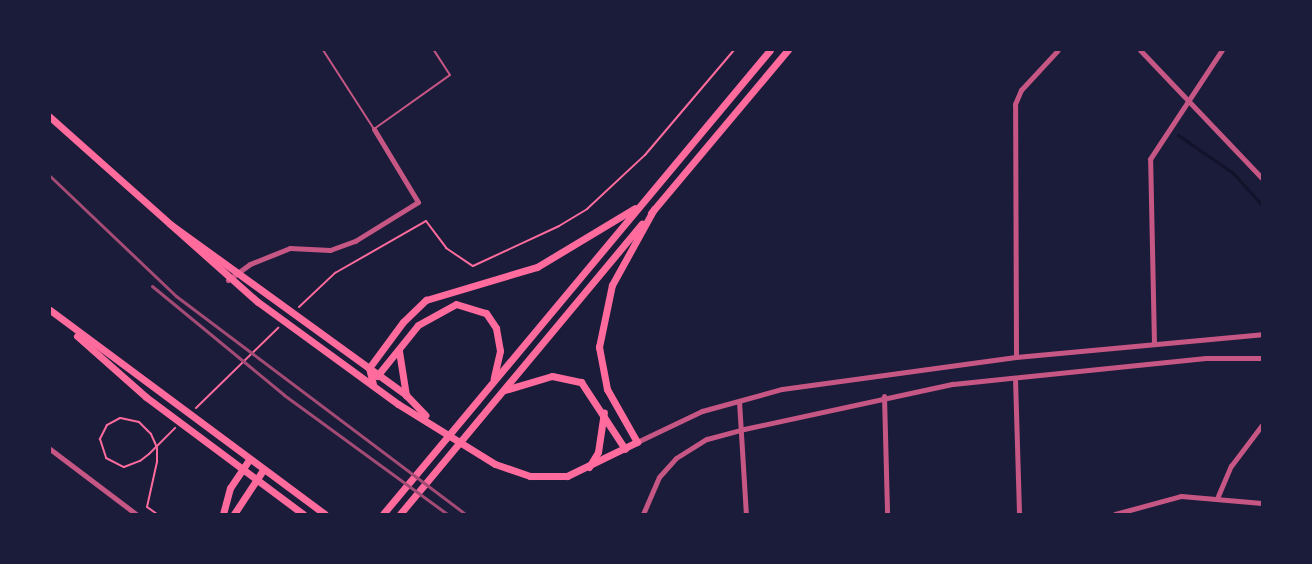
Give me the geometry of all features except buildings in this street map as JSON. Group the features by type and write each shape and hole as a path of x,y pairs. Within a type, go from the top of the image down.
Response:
{"main road":[{"path":"383,514 770,50"},
{"path":"400,514 788,50"},
{"path":"50,117 141,203 228,280 376,388 519,474 555,477 589,467 637,442 607,389 599,346 612,285 654,209"},
{"path":"141,203 406,395 429,421"},
{"path":"366,379 369,368 426,300 537,267 642,203"},
{"path":"366,379 379,375 433,313 467,305 486,313 496,328 500,351 493,381"},
{"path":"50,310 249,460 325,514"},
{"path":"50,310 146,397 254,480 303,514"},
{"path":"399,351 406,395"},
{"path":"504,390 545,376 570,378 588,388 625,449"},
{"path":"589,467 598,452 604,412"},
{"path":"223,514 230,488 249,460"},
{"path":"234,514 254,480 263,470"}],"street":[{"path":"1016,357 1015,104 1021,90 1058,50"},
{"path":"1140,50 1263,178"},
{"path":"1154,344 1150,159 1186,100 1222,50"},
{"path":"228,280 236,272 290,248 330,250 355,241 418,202 374,129"},
{"path":"637,442 739,401 782,389 1016,357 1263,334"},
{"path":"643,514 659,477 676,458 707,439 744,429 884,396 1015,378 1206,358 1263,358"},
{"path":"1015,378 1019,514"},
{"path":"884,396 887,514"},
{"path":"739,401 744,429 746,514"},
{"path":"1218,496 1231,466 1263,425"},
{"path":"50,449 136,514"},
{"path":"1117,514 1181,496 1218,496 1263,503"}],"lane":[{"path":"323,50 374,129 450,75 434,50"}],"path":[{"path":"293,314 335,273 426,221 446,248 473,266 529,243 587,209 645,155 734,50"},
{"path":"191,412 284,322"},
{"path":"157,514 147,507 147,496 158,457 143,425 115,420 101,433 101,449 109,462 124,467 140,461 182,421"}],"waterway":[{"path":"1178,135 1233,173 1262,205"}],"railway":[{"path":"50,176 176,296 465,514"},
{"path":"152,286 284,395 447,514"}]}
